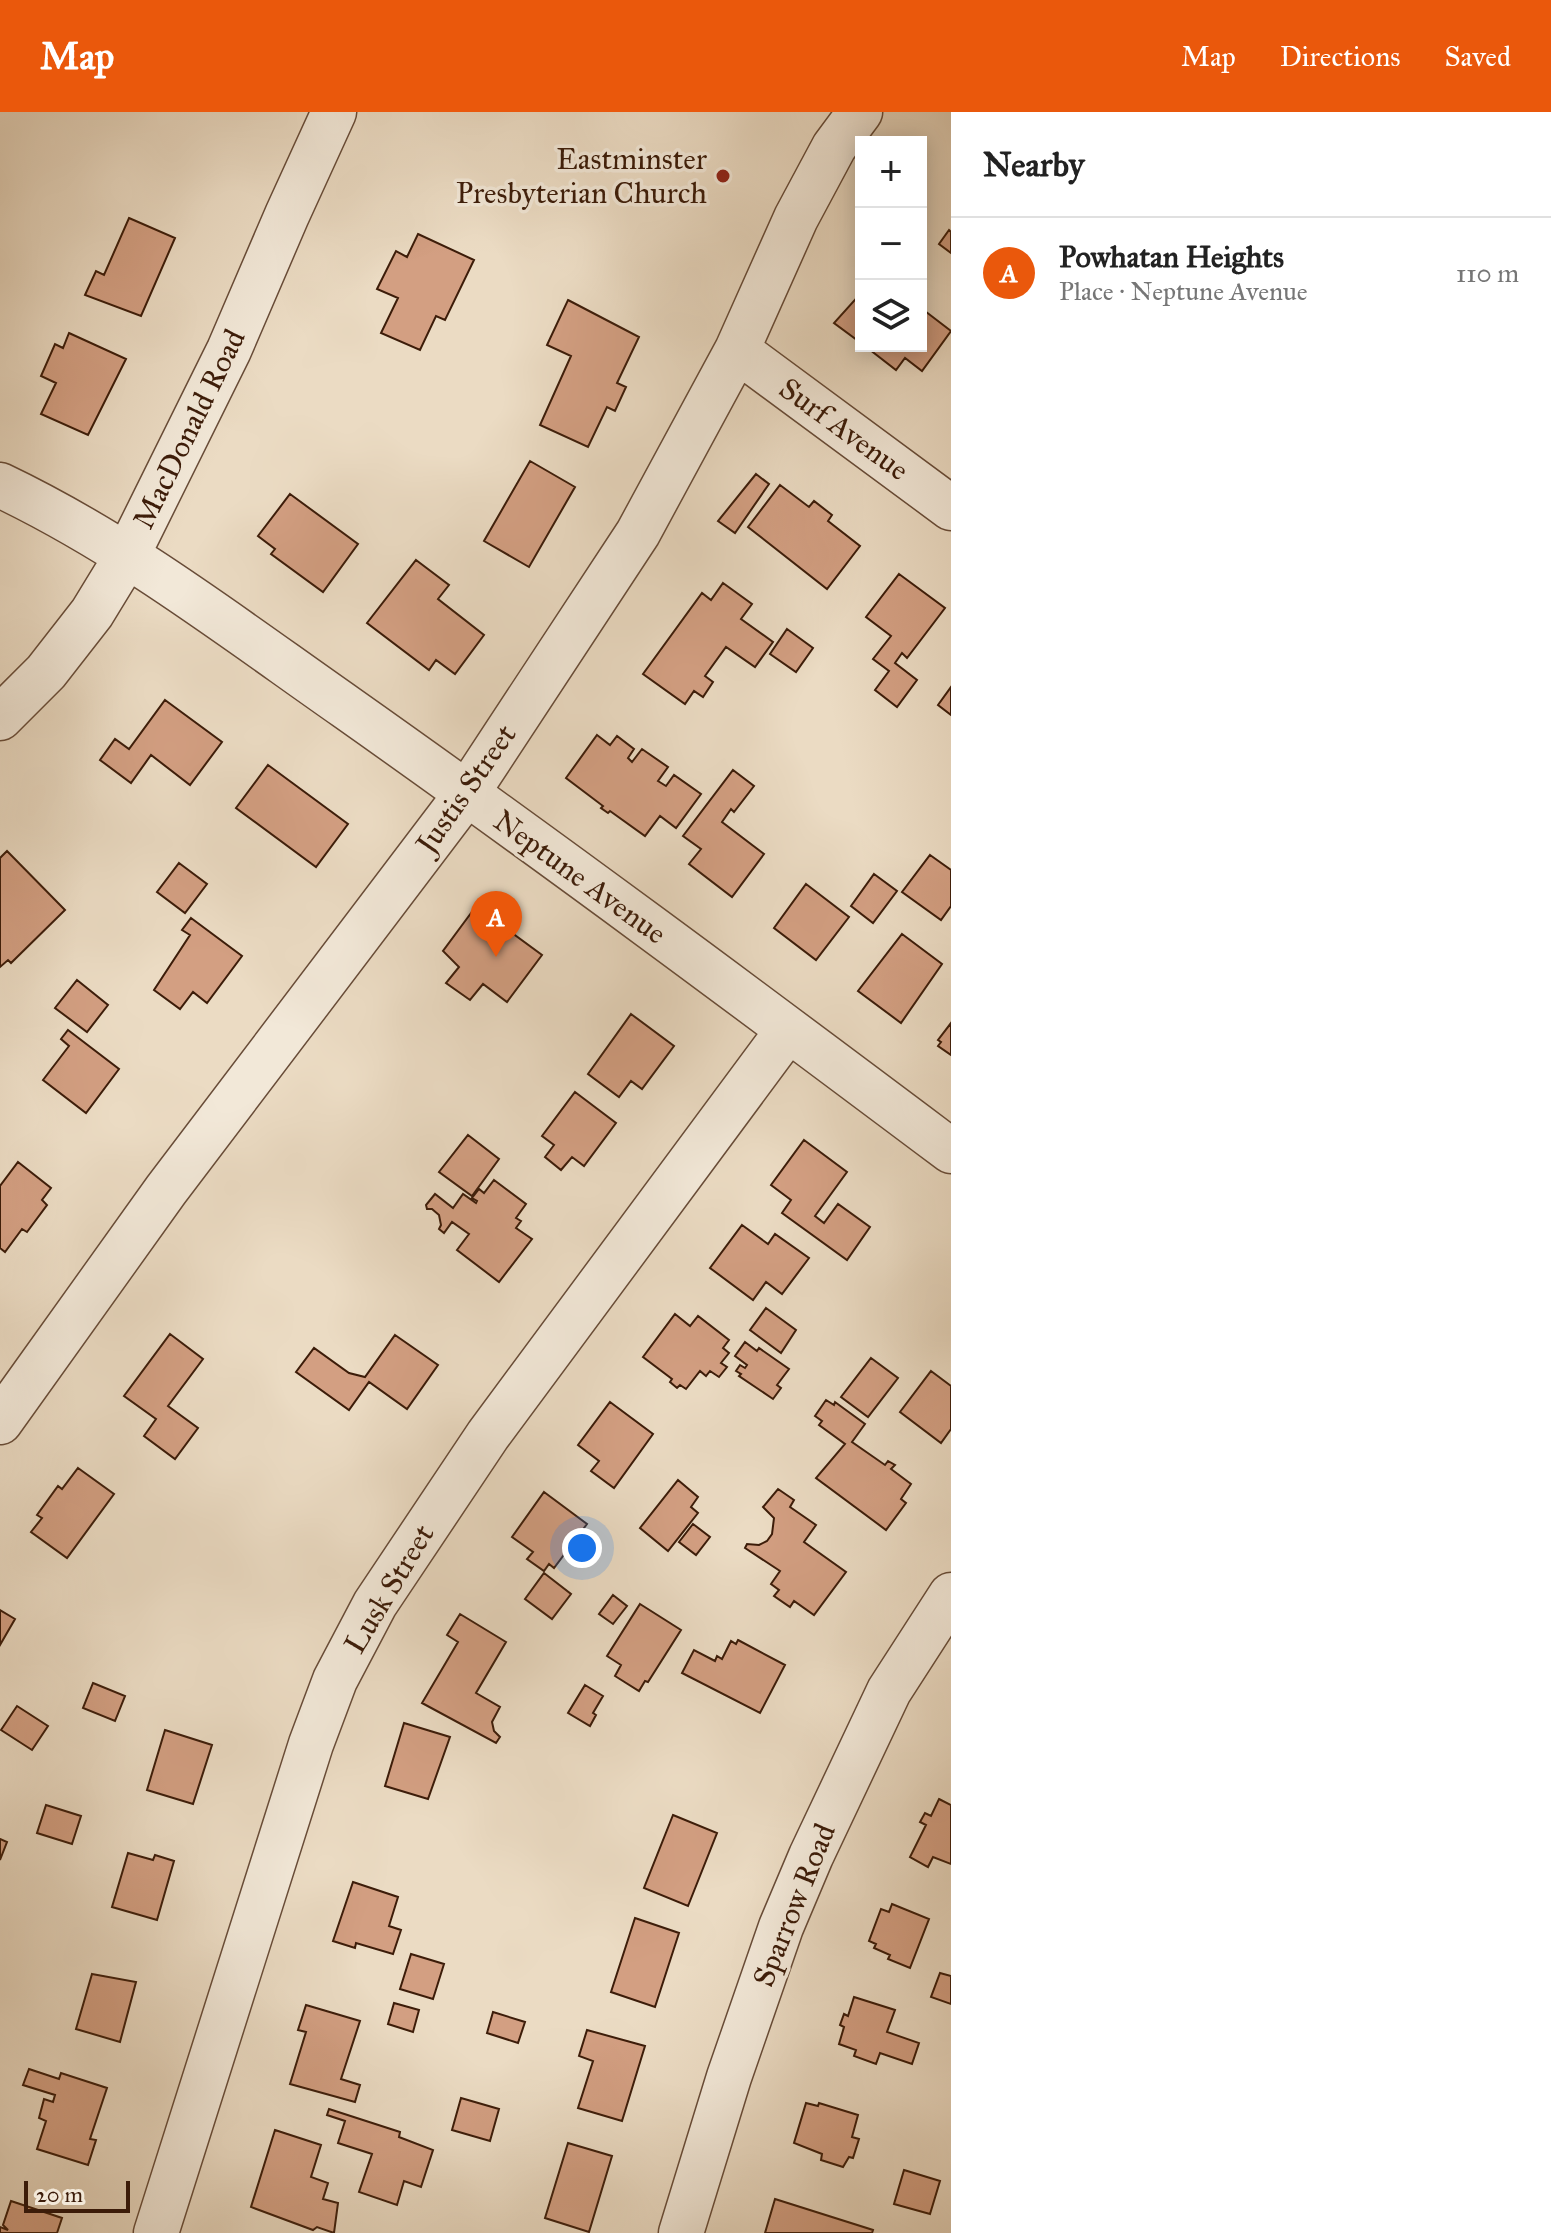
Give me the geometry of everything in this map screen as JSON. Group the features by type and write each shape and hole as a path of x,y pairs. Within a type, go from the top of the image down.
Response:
{"street":[{"name":"MacDonald Road","path":"0,718 46,672 92,613 128,554 229,350 334,112"},
{"name":"Justis Street","path":"0,1422 166,1190 467,793 638,533 737,350 796,218 834,147 860,112"},
{"name":"Surf Avenue","path":"737,350 951,508"},
{"name":"Neptune Avenue","path":"0,485 128,554 467,793 951,1151"},
{"name":"Lusk Street","path":"156,2233 311,1744 342,1667 375,1604 488,1435 788,1030"},
{"name":"Sparrow Road","path":"681,2233 729,2077 793,1898 889,1691 951,1595"}],"building":[{"path":"129,218 175,238 141,316 85,295 96,271 104,275"},
{"path":"949,230 951,232 951,253 939,244"},
{"path":"418,234 474,260 445,320 436,316 420,350 381,333 398,298 377,289 396,251 407,257"},
{"path":"568,300 639,337 617,383 626,387 615,411 607,407 588,447 540,425 571,356 547,345"},
{"path":"855,300 855,339 834,323"},
{"path":"927,313 951,331 922,371 905,358 896,370 873,352 927,352"},
{"path":"69,333 126,359 88,435 41,414 56,383 41,376 55,344 63,348"},
{"path":"530,461 575,487 529,567 484,541"},
{"path":"756,474 769,484 735,533 718,521"},
{"path":"780,485 809,507 814,501 832,515 828,521 860,546 827,589 748,527"},
{"path":"290,494 358,544 323,592 271,554 275,549 258,536"},
{"path":"416,560 449,585 438,599 484,635 455,674 436,660 429,670 367,623"},
{"path":"899,574 945,608 907,658 902,653 895,663 917,680 897,707 875,690 889,671 873,659 891,636 866,617"},
{"path":"723,583 752,604 741,619 773,642 755,667 726,647 705,676 713,682 703,697 694,691 685,704 643,674 702,593 711,600"},
{"path":"787,629 813,648 796,672 770,654"},
{"path":"951,687 951,715 938,705"},
{"path":"165,700 222,742 190,785 151,755 131,783 100,760 115,739 129,749"},
{"path":"597,735 610,745 617,736 634,749 628,758 632,762 642,749 668,767 658,781 666,786 674,775 701,794 676,828 660,816 645,836 601,808 603,806 566,778"},
{"path":"268,765 348,824 316,867 236,808"},
{"path":"733,770 754,786 722,822 764,854 732,897 689,864 701,849 683,836"},
{"path":"7,851 65,910 11,963 8,960 0,967 0,858"},
{"path":"930,855 951,870 951,906 941,920 902,892"},
{"path":"179,863 207,884 185,913 157,892"},
{"path":"874,874 897,891 873,923 851,906"},
{"path":"806,884 849,917 816,960 774,928"},
{"path":"474,909 489,916 542,955 507,1002 483,984 470,1000 446,983 459,967 443,951"},
{"path":"191,918 242,956 207,1003 193,992 180,1009 154,990 190,935 182,930"},
{"path":"902,934 942,964 901,1023 858,991"},
{"path":"77,980 108,1005 87,1032 55,1008"},
{"path":"631,1014 674,1046 642,1089 631,1081 619,1097 588,1074"},
{"path":"951,1023 951,1055 938,1046 941,1042 938,1040"},
{"path":"68,1030 119,1069 86,1113 43,1080 69,1046 61,1039"},
{"path":"575,1092 616,1123 584,1166 572,1157 561,1170 545,1157 554,1145 542,1136"},
{"path":"468,1135 499,1159 472,1196 439,1172"},
{"path":"804,1140 847,1172 815,1216 824,1223 838,1204 870,1227 847,1260 782,1213 791,1200 771,1185"},
{"path":"18,1162 51,1188 42,1200 47,1205 27,1232 22,1229 5,1252 0,1248 0,1186"},
{"path":"494,1180 526,1204 516,1218 521,1221 516,1228 532,1239 499,1282 457,1250 469,1234 452,1222 444,1233 439,1229 439,1215 427,1209 426,1205 435,1194 453,1208 463,1194 476,1203 472,1198 479,1189 484,1193"},
{"path":"742,1225 768,1244 775,1234 809,1258 782,1294 766,1282 753,1300 710,1268"},
{"path":"766,1308 796,1330 781,1353 750,1330"},
{"path":"675,1314 690,1326 698,1316 729,1340 723,1348 729,1353 721,1363 727,1367 719,1377 710,1371 706,1376 700,1371 686,1389 680,1385 677,1388 670,1382 672,1379 643,1357"},
{"path":"170,1334 203,1359 168,1406 198,1428 175,1459 144,1436 156,1419 124,1396"},
{"path":"395,1335 438,1365 407,1409 369,1382 349,1410 296,1372 314,1348 349,1373 365,1377"},
{"path":"745,1342 789,1369 777,1385 781,1388 773,1399 736,1371 740,1365 745,1368 747,1365 735,1356"},
{"path":"871,1358 898,1378 868,1417 841,1397"},
{"path":"931,1371 951,1386 951,1429 941,1443 900,1412"},
{"path":"826,1400 834,1405 835,1402 865,1424 852,1442 885,1465 888,1461 895,1465 891,1469 911,1484 901,1499 906,1503 886,1530 816,1478 845,1444 819,1425 822,1421 815,1416"},
{"path":"610,1402 653,1434 614,1488 591,1471 599,1461 578,1445"},
{"path":"78,1468 114,1494 67,1558 31,1532 42,1518 37,1515 58,1486 62,1489"},
{"path":"678,1480 698,1497 691,1507 698,1513 668,1551 640,1528"},
{"path":"778,1489 794,1500 790,1507 816,1525 804,1542 846,1572 814,1615 794,1601 790,1607 774,1596 779,1590 771,1584 780,1571 745,1548 747,1544 759,1545 767,1541 772,1534 774,1518 763,1507"},
{"path":"544,1492 587,1524 554,1568 549,1564 544,1571 527,1559 533,1552 512,1537"},
{"path":"693,1524 710,1537 696,1555 679,1542"},
{"path":"544,1573 571,1594 552,1619 525,1599"},
{"path":"613,1595 627,1606 613,1624 599,1614"},
{"path":"640,1604 681,1630 639,1691 615,1676 621,1665 607,1656"},
{"path":"0,1610 15,1619 0,1645"},
{"path":"460,1614 506,1642 476,1693 500,1707 492,1722 494,1731 500,1737 496,1743 422,1703 458,1642 447,1635"},
{"path":"738,1640 785,1665 760,1713 682,1673 694,1650 715,1661 717,1656 722,1659 731,1641 736,1644"},
{"path":"93,1683 125,1696 115,1721 83,1708"},
{"path":"585,1685 603,1696 593,1713 596,1715 590,1726 568,1713"},
{"path":"17,1706 48,1726 32,1750 1,1730"},
{"path":"404,1723 450,1737 428,1799 385,1786"},
{"path":"165,1730 212,1745 193,1804 147,1790"},
{"path":"939,1799 951,1805 951,1864 933,1857 928,1867 910,1857 926,1825 920,1822 925,1813 931,1816"},
{"path":"46,1805 81,1816 72,1844 37,1833"},
{"path":"673,1815 717,1833 688,1906 644,1888"},
{"path":"0,1839 7,1842 0,1860"},
{"path":"128,1853 153,1860 155,1855 174,1861 157,1920 112,1907"},
{"path":"353,1882 398,1897 389,1926 401,1930 393,1954 356,1943 355,1948 333,1941"},
{"path":"892,1904 929,1919 910,1968 888,1959 890,1955 874,1948 876,1944 869,1941 881,1909 889,1912"},
{"path":"635,1918 679,1933 655,2007 611,1992"},
{"path":"411,1954 444,1964 433,1999 400,1989"},
{"path":"940,1973 951,1976 951,2004 931,1997"},
{"path":"92,1974 136,1982 120,2042 76,2029"},
{"path":"854,1997 895,2010 887,2032 919,2043 912,2064 880,2053 876,2064 854,2056 856,2050 839,2044 844,2027 840,2025 844,2014 848,2016"},
{"path":"394,2003 419,2010 413,2032 388,2024"},
{"path":"306,2005 360,2021 341,2079 360,2085 355,2102 290,2084 306,2032 298,2030"},
{"path":"493,2012 525,2022 518,2043 487,2033"},
{"path":"587,2030 645,2046 622,2121 578,2108 593,2061 579,2056"},
{"path":"29,2069 59,2079 61,2073 107,2088 90,2139 96,2140 88,2165 37,2149 46,2121 39,2118 44,2099 53,2102 55,2095 23,2085"},
{"path":"461,2098 499,2109 490,2141 452,2130"},
{"path":"806,2103 818,2106 819,2103 858,2115 852,2137 859,2139 853,2158 849,2157 843,2167 821,2160 822,2154 794,2143"},
{"path":"329,2109 400,2132 399,2137 433,2150 421,2187 404,2181 397,2205 359,2192 372,2154 338,2143 345,2121 327,2115"},
{"path":"275,2130 321,2145 311,2177 328,2183 323,2199 338,2203 334,2233 317,2227 313,2230 251,2207"},
{"path":"568,2143 612,2156 589,2232 545,2218"},
{"path":"904,2170 940,2181 930,2214 894,2204"},
{"path":"775,2199 873,2230 872,2233 765,2233"},
{"path":"11,2201 62,2218 57,2233 0,2233 0,2227 8,2230 3,2225"}],"place":[{"name":"Eastminster Presbyterian Church","path":"723,176"},
{"name":"Powhatan Heights","path":"496,957"}]}
